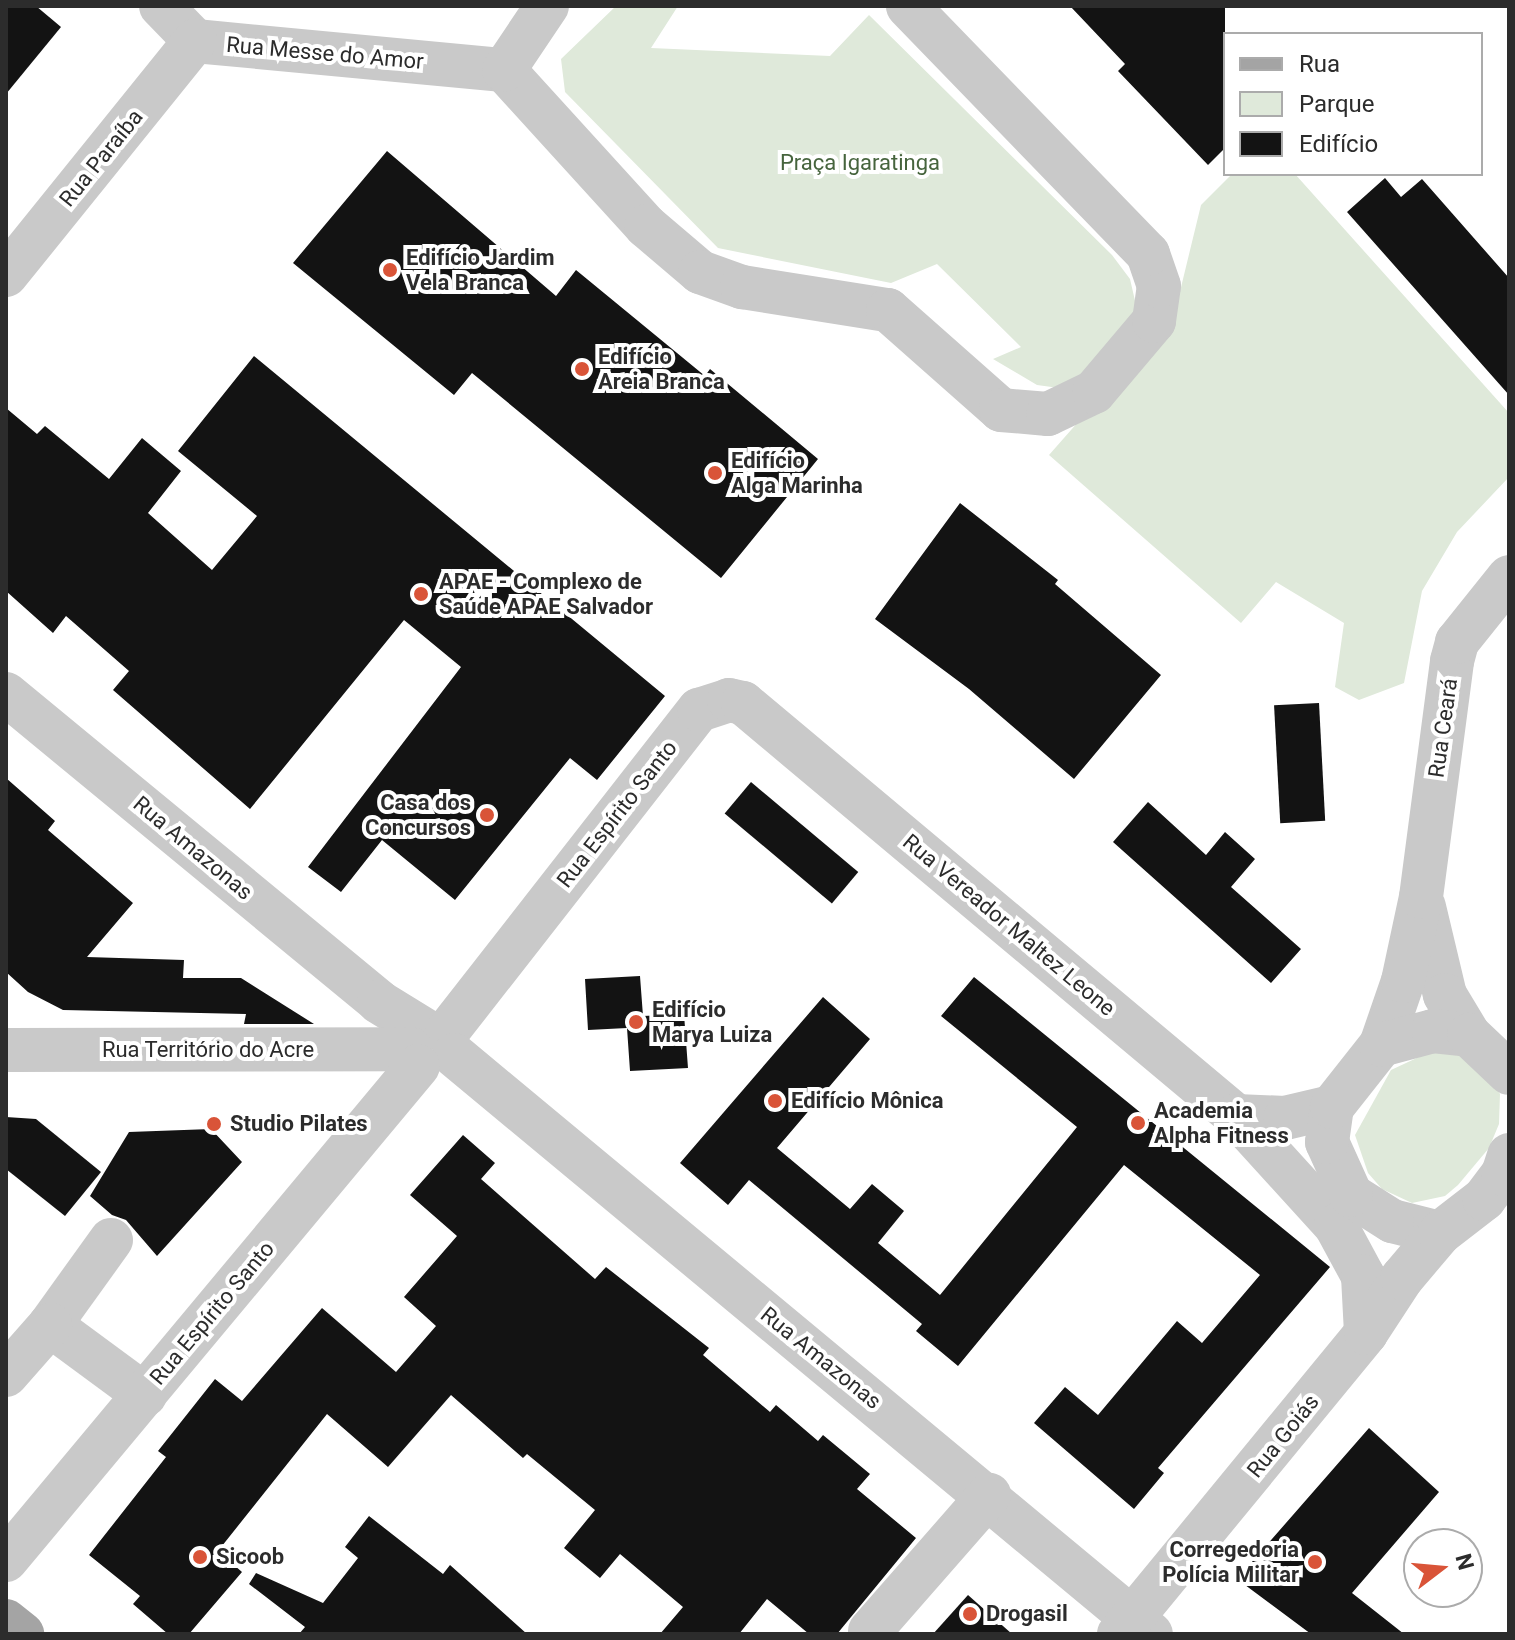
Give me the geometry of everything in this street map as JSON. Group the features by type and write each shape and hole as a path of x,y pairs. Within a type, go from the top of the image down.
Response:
{"main road":[{"path":"6,1621 22,1634"}],"street":[{"name":"Rua Messe do Amor","path":"161,6 195,41 504,70"},
{"path":"547,6 504,70 646,226 700,272 742,287 888,310 1001,410 1048,414 1094,392 1154,321 1156,275 1148,254 908,6"},
{"name":"Rua Paraíba","path":"6,275 195,41"},
{"name":"Rua Ceará","path":"1332,1107 1381,1045 1403,981 1421,897 1457,642 1509,577"},
{"name":"Rua Amazonas","path":"6,694 379,1002 430,1048 487,1087 989,1495 1134,1629"},
{"name":"Rua Vereador Maltez Leone","path":"699,710 729,700 752,707 1236,1116 1336,1226 1363,1276 1366,1333"},
{"name":"Rua Espírito Santo","path":"6,1560 430,1048 699,710"},
{"name":"Rua Ceará","path":"1421,897 1445,995 1469,1035 1509,1073"},
{"path":"1381,1045 1433,1031 1469,1035"},
{"name":"Rua Território do Acre","path":"6,1050 430,1048"},
{"path":"1236,1116 1285,1118 1332,1107 1327,1142 1351,1195 1392,1221 1440,1233"},
{"name":"Rua Goiás","path":"1134,1629 1366,1333 1402,1278 1440,1233 1484,1199 1507,1168"},
{"path":"6,1375 50,1325 111,1240"},
{"path":"50,1325 145,1395"},
{"path":"870,1631 989,1495"}],"green space":[{"name":"Praça Igaratinga","path":"616,6 678,6 651,48 830,56 869,15 1112,255 1130,279 1136,305 1132,324 1081,378 1059,388 1037,385 993,359 1021,347 937,264 891,283 718,248 565,92 561,59"},
{"path":"1230,176 1297,176 1509,413 1509,477 1457,532 1422,591 1404,683 1359,700 1335,687 1344,623 1276,582 1241,623 1049,455 1175,312 1201,205"},
{"path":"1436,1049 1466,1054 1486,1065 1500,1094 1499,1124 1489,1148 1458,1185 1445,1196 1412,1203 1382,1189 1368,1173 1355,1135 1391,1070"}],"building":[{"path":"6,6 36,6 61,27 6,94"},
{"path":"1070,6 1225,6 1223,150 1208,165 1118,71 1125,64"},
{"path":"387,151 556,296 576,270 705,376 710,369 818,459 721,578 472,373 454,395 293,263"},
{"path":"1385,178 1401,197 1422,179 1509,278 1509,395 1347,212"},
{"path":"254,356 665,696 597,780 570,758 455,900 382,840 341,892 308,867 461,667 404,620 250,809 113,690 129,671 66,616 53,633 6,591 6,408 37,434 45,426 109,479 142,438 181,471 148,513 212,570 257,516 178,451"},
{"path":"960,503 1058,580 1055,584 1161,675 1074,779 969,689 875,619"},
{"path":"1319,703 1325,821 1280,823 1274,705"},
{"path":"6,778 55,821 48,830 133,903 87,957 184,960 183,978 241,978 314,1024 244,1024 246,1014 63,1010 28,992 6,972"},
{"path":"751,782 858,872 832,903 725,813"},
{"path":"1148,802 1206,855 1225,832 1255,859 1231,887 1301,949 1271,983 1113,842"},
{"name":"Edifício Marya Luiza","path":"640,976 643,1016 684,1014 688,1068 630,1071 627,1028 588,1030 585,979"},
{"path":"974,977 1330,1267 1158,1468 1164,1473 1134,1509 1034,1423 1065,1387 1098,1415 1177,1321 1202,1343 1260,1275 1124,1165 958,1366 916,1331 922,1324 749,1180 728,1205 680,1163 823,997 870,1039 777,1148 850,1209 872,1184 904,1211 878,1243 940,1295 1077,1127 941,1016"},
{"path":"6,1117 36,1119 101,1172 65,1216 6,1169"},
{"path":"211,1129 242,1162 157,1256 126,1220 112,1215 90,1196 129,1132"},
{"path":"463,1135 495,1163 481,1179 595,1279 606,1267 709,1348 703,1355 770,1412 776,1405 818,1441 823,1435 870,1474 857,1489 916,1538 837,1634 809,1634 767,1599 739,1634 660,1634 683,1607 620,1554 600,1578 564,1548 595,1510 527,1454 523,1458 451,1395 388,1467 327,1414 218,1551 242,1572 189,1634 168,1634 133,1604 140,1596 89,1555 166,1457 158,1451 215,1379 242,1401 322,1308 396,1372 436,1326 404,1297 457,1236 410,1195"},
{"path":"1369,1428 1439,1492 1408,1528 1403,1528 1403,1534 1352,1593 1404,1634 1311,1634 1237,1579"},
{"path":"369,1516 443,1574 450,1565 527,1634 299,1634 305,1627 249,1584 256,1573 323,1603 358,1558 345,1547"},
{"name":"Drogasil","path":"968,1595 1012,1634 933,1634"}],"place":[{"name":"Edifício Jardim Vela Branca","path":"390,270"},
{"name":"Edifício Areia Branca","path":"582,369"},
{"name":"Edifício Alga Marinha","path":"715,473"},
{"name":"APAE - Complexo de Saúde APAE Salvador","path":"421,594"},
{"name":"Casa dos Concursos","path":"487,815"},
{"name":"Edifício Marya Luiza","path":"636,1022"},
{"name":"Edifício Mônica","path":"775,1101"},
{"name":"Academia Alpha Fitness","path":"1138,1123"},
{"name":"Studio Pilates","path":"214,1124"},
{"name":"Sicoob","path":"200,1557"},
{"name":"Corregedoria Polícia Militar","path":"1315,1562"},
{"name":"Drogasil","path":"970,1614"}]}
